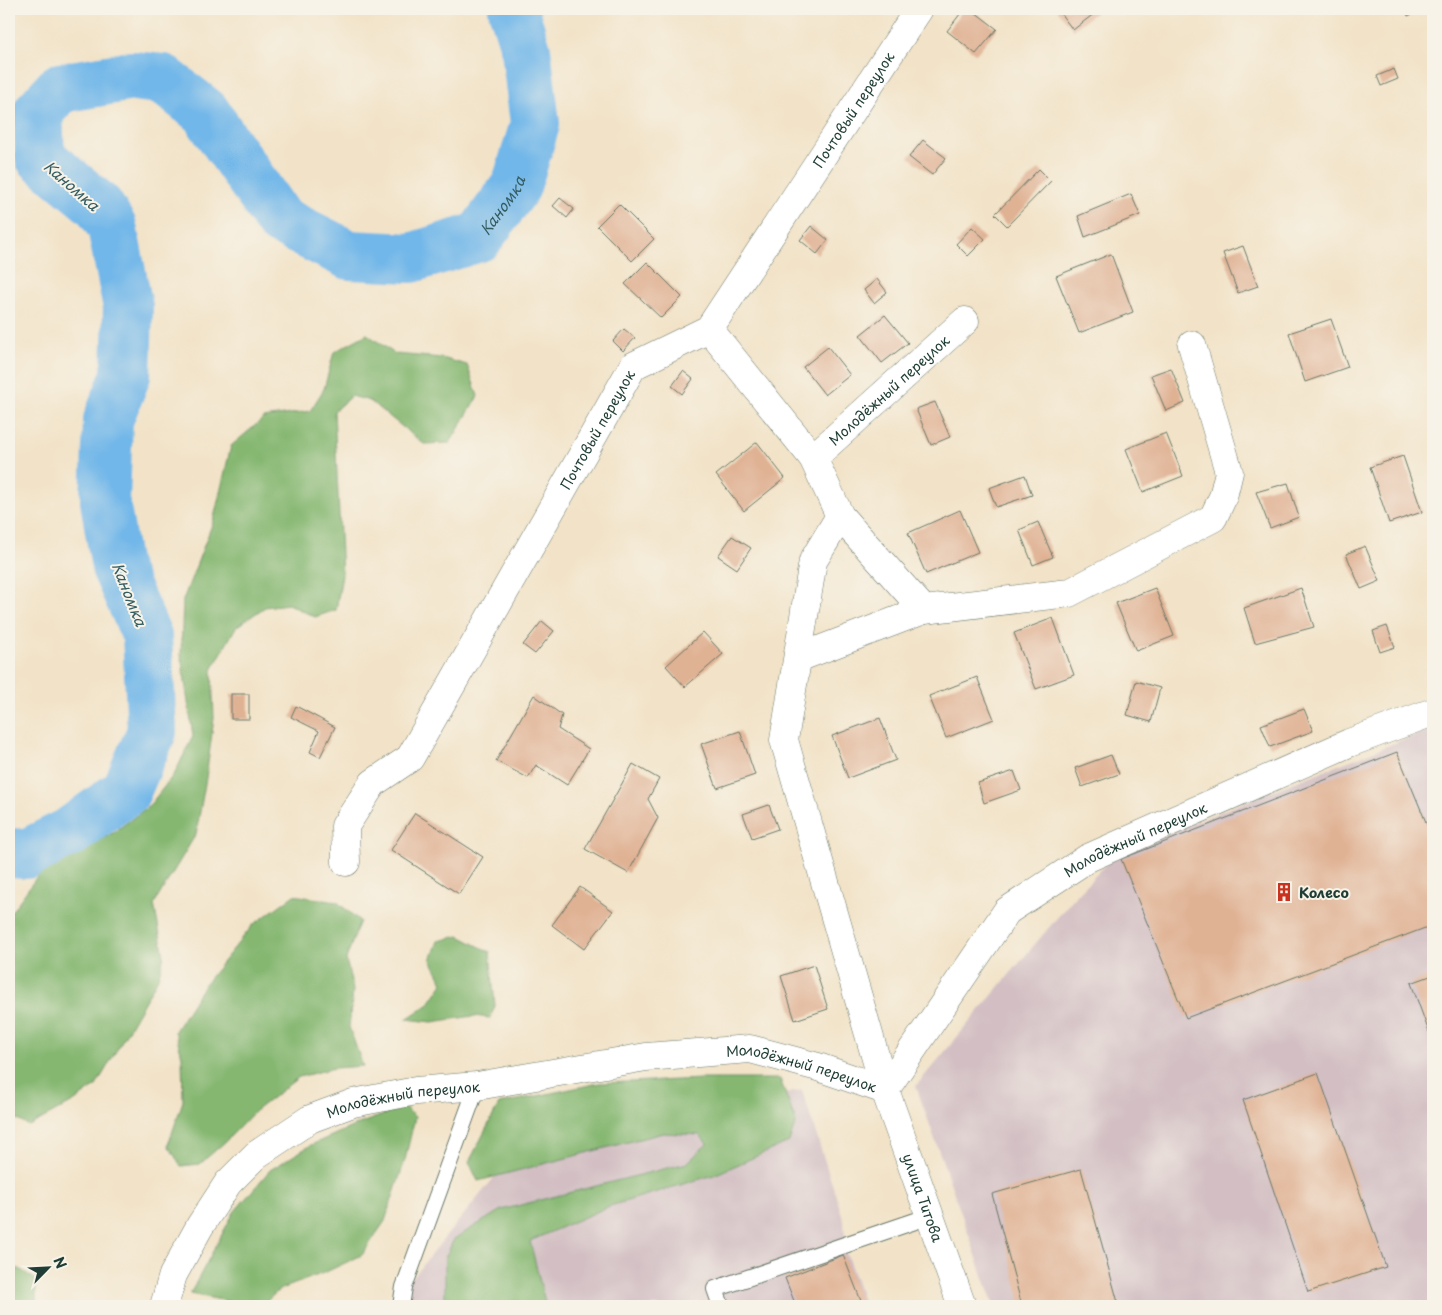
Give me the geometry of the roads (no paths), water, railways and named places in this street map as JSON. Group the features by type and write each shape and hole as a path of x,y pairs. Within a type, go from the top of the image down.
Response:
{"street":[{"name":"Почтовый переулок","path":"346,862 345,826 373,783 410,758 633,366 709,329 919,9"},
{"name":"Молодёжный переулок","path":"813,458 965,321"},
{"path":"709,329 813,458 840,516 924,610"},
{"path":"798,658 924,610 1069,594 1213,518 1223,497 1230,472 1192,345"},
{"name":"улица Титова","path":"840,516 813,561 784,740 885,1090 962,1306"},
{"name":"Молодёжный переулок","path":"164,1306 173,1275 200,1226 228,1184 256,1155 310,1119 352,1103 416,1091 477,1086 646,1057 750,1049 818,1067 885,1090 1007,911 1088,858 1349,743 1433,712"}],"lane":[{"path":"401,1306 404,1287 477,1086"},
{"path":"721,1306 715,1289 930,1216"}],"waterway":[{"name":"Каномка","path":"9,853 26,854 70,832 126,791 152,731 147,636 116,567 105,501 108,420 126,375 128,307 112,227 99,206 40,157 38,112 60,88 132,76 163,79 205,112 279,220 349,255 411,258 479,237 516,186 535,124 526,50 513,9"}],"place":[{"name":"Колесо","path":"1284,892"}]}
